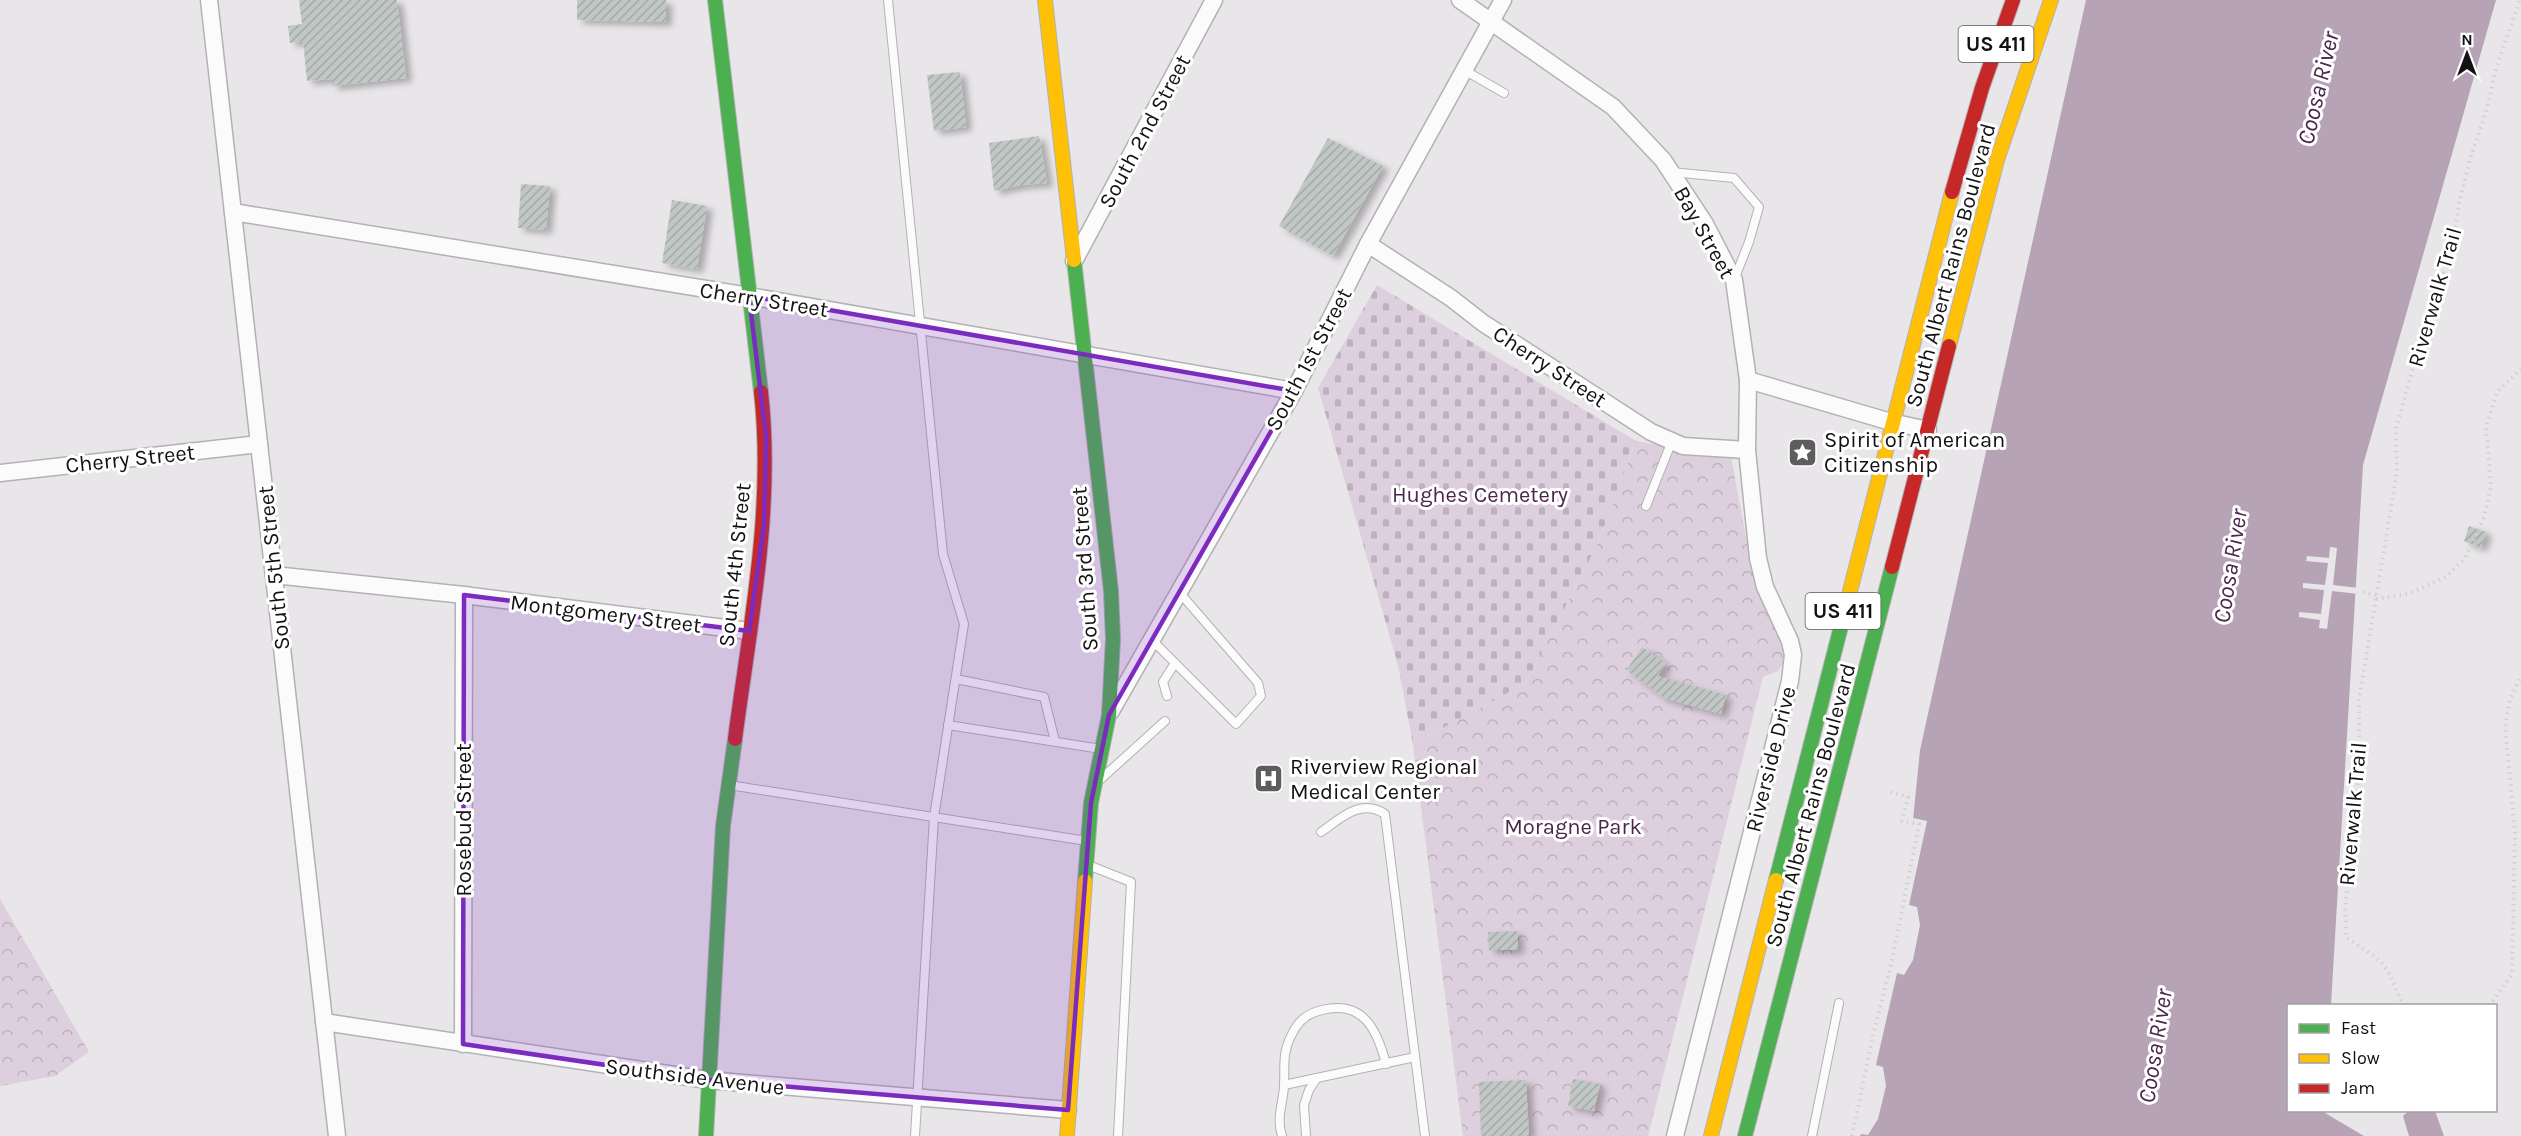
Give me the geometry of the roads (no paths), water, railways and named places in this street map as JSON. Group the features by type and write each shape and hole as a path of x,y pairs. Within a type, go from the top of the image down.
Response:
{"main road":[{"name":"South 4th Street","path":"706,1136 723,826 764,524 765,437 715,0"},
{"name":"South 3rd Street","path":"1045,0 1111,591 1113,639 1109,715 1095,785 1085,864 1067,1136"},
{"name":"South Albert Rains Boulevard","path":"1711,1136 1891,422 1954,184 1982,88 2013,0"},
{"name":"South Albert Rains Boulevard","path":"1745,1136 1997,160 2051,0"}],"street":[{"name":"South 5th Street","path":"209,0 337,1136"},
{"name":"South 2nd Street","path":"1073,262 1214,0"},
{"name":"Bay Street","path":"1460,0 1613,107 1663,160 1705,224 1734,280 1748,380"},
{"name":"South 1st Street","path":"1109,715 1294,391 1368,244 1503,0"},
{"name":"Cherry Street","path":"233,212 921,325 1294,391"},
{"name":"Cherry Street","path":"1368,244 1651,432 1683,446 1747,450"},
{"path":"1748,380 1891,422 1928,430"},
{"name":"Riverside Drive","path":"1675,1136 1791,672 1793,656 1790,641 1765,587 1758,558 1747,450 1748,380"},
{"name":"Cherry Street","path":"0,472 259,444"},
{"name":"Montgomery Street","path":"274,575 464,595 749,631"},
{"name":"Rosebud Street","path":"463,1044 464,595"},
{"name":"Southside Avenue","path":"324,1022 708,1080 1068,1110"}],"lane":[{"path":"888,0 944,554 964,624 934,817 915,1136"},
{"path":"1464,70 1504,93"},
{"path":"1670,172 1734,178 1759,207 1749,242 1734,280"},
{"path":"1646,506 1672,441"},
{"path":"1152,640 1236,724 1261,696 1258,683 1179,591"},
{"path":"1167,696 1163,682 1175,663"},
{"path":"956,679 1044,697 1055,741"},
{"path":"1192,695 1199,687"},
{"path":"1095,785 1165,721"},
{"path":"948,725 1102,749"},
{"path":"729,785 1088,842"},
{"path":"1322,832 1352,810 1364,807 1377,808 1385,814 1425,1136"},
{"path":"1085,864 1131,882 1118,1136"},
{"path":"1812,1136 1839,1004"},
{"path":"1282,1136 1279,1127 1279,1108 1284,1085 1285,1052 1291,1035 1308,1014 1332,1008 1346,1008 1359,1013 1380,1039 1386,1064"},
{"path":"1284,1085 1415,1057"},
{"path":"1306,1136 1304,1106 1309,1090 1317,1078"}],"water":[{"name":"Coosa River","path":"2086,0 2496,0 2363,465 2331,1004 2287,1004 2287,1112 2324,1112 2364,1136 1849,1136 1913,820 1920,750"},
{"path":"2408,1112 2435,1112 2444,1136 2409,1136 2403,1116"}],"place":[{"name":"Spirit of American Citizenship","path":"1803,452"},
{"name":"Riverview Regional Medical Center","path":"1269,779"}],"park label":[{"name":"Hughes Cemetery","path":"1480,494"},
{"name":"Moragne Park","path":"1573,826"}]}
